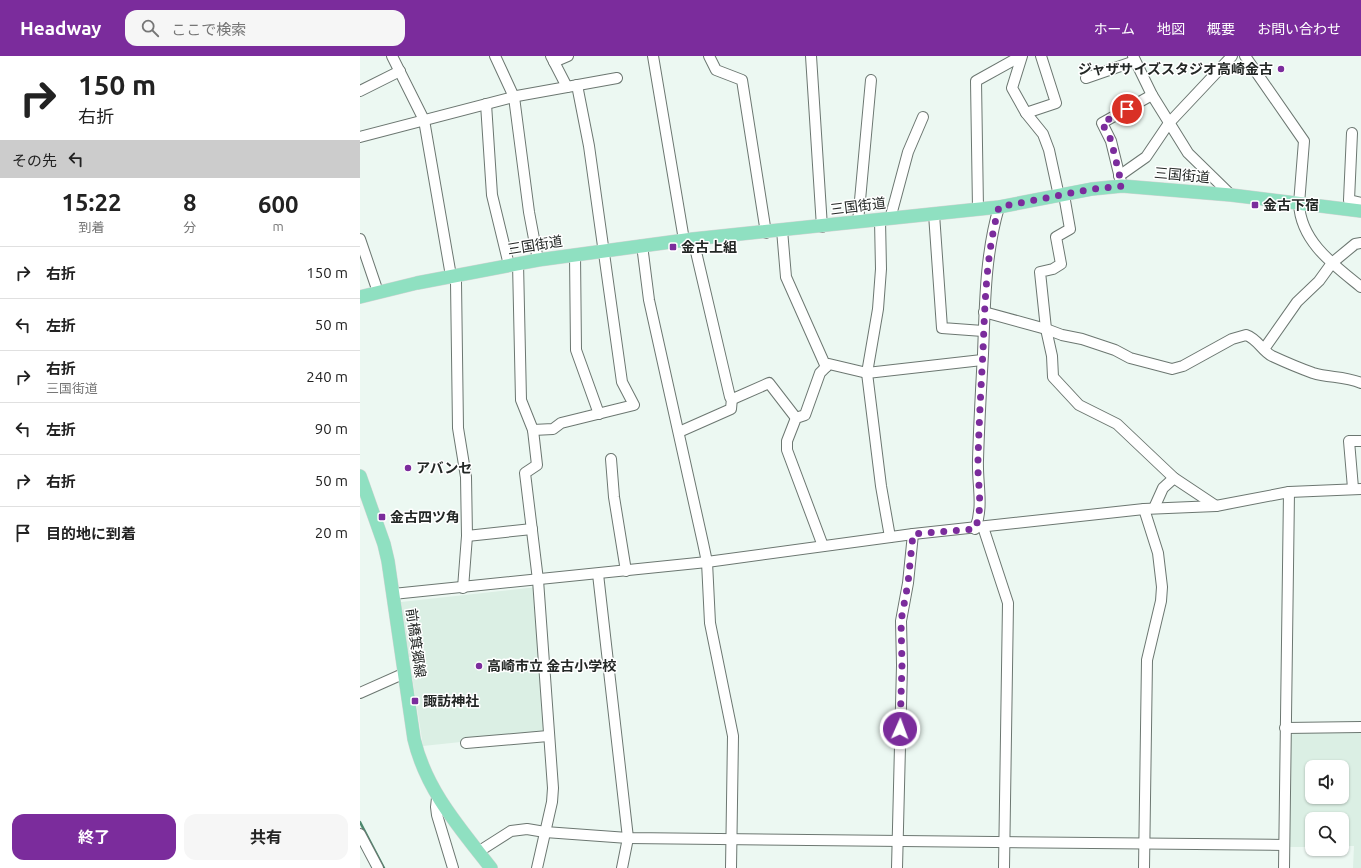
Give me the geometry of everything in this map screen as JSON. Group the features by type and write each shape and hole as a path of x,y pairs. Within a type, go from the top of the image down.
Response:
{"main road":[{"name":"三国街道","path":"360,296 451,276 538,260 642,245 999,207 1062,195 1120,181 1361,211"},
{"name":"前橋箕郷線","path":"360,476 364,499 384,544 417,749 425,774 437,798 491,868"}],"street":[{"path":"392,56 424,120 451,276 456,282 458,428 466,476 467,536 463,588"},
{"path":"495,56 514,97 529,212 538,260"},
{"path":"533,430 553,429 561,423 634,405 622,382 589,146 572,86 553,59 568,56"},
{"path":"653,56 688,240 732,398 731,409 680,432"},
{"path":"709,56 716,70 742,80 766,233"},
{"path":"811,56 822,227"},
{"path":"1021,56 1012,88 1026,113 1043,134 1062,195 1070,229 1056,237 1061,264 1053,270 1040,272 1046,329 1052,356 1052,373 1056,382 1079,405 1117,424 1174,478 1216,506"},
{"path":"978,209 976,81 1021,56"},
{"path":"1026,113 1056,103 1041,56"},
{"path":"1120,181 1146,157 1169,123 1232,56"},
{"path":"1245,56 1304,141 1299,204 1300,214 1305,229 1316,248 1361,287"},
{"path":"1086,78 1134,58 1152,95 1188,153 1231,196"},
{"path":"360,91 400,71"},
{"path":"360,137 514,97 618,78"},
{"path":"858,222 870,80"},
{"path":"1120,181 1111,140 1102,123 1152,95"},
{"path":"486,104 492,195 514,264 521,400 533,430 537,465 525,473 538,580 547,686 548,736 553,788 552,802 537,868"},
{"path":"890,537 881,486 867,373 878,309 885,219 891,209 908,152 923,117"},
{"path":"1352,133 1350,200 1361,203"},
{"path":"999,207 989,251 984,312 977,462 980,507 979,528 1008,603 1004,868"},
{"path":"934,214 942,328 984,331"},
{"path":"782,230 786,277 826,367"},
{"path":"360,239 378,292"},
{"path":"1264,349 1297,302 1319,282 1332,263 1355,244 1361,244"},
{"path":"642,245 649,300 680,432 706,562 710,623 733,736 731,868"},
{"path":"575,255 576,350 599,414"},
{"path":"984,312 1115,350 1130,358 1165,369 1178,369 1240,336 1251,337 1270,355 1312,372 1333,377 1348,378 1361,383"},
{"path":"823,546 787,450 786,441 796,418 805,415 820,373 829,364 867,373 982,360"},
{"path":"732,398 769,383 796,418"},
{"path":"393,594 706,562 913,534 979,528 1149,508 1216,506 1289,492 1357,488 1349,442 1361,441"},
{"path":"611,459 614,497 626,570"},
{"path":"1144,868 1147,660 1161,601 1162,587 1158,553 1149,508 1164,488 1174,478"},
{"path":"1284,868 1289,492"},
{"path":"467,536 532,529"},
{"path":"897,868 902,665 901,621 908,583 913,534"},
{"path":"598,574 628,838 622,868"},
{"path":"360,693 405,673"},
{"path":"1285,728 1361,727"},
{"path":"466,744 548,736"},
{"path":"437,798 437,815 453,868"},
{"path":"478,852 510,831 527,828 545,832 628,838 1144,842 1284,845"},
{"path":"360,834 378,868"}],"shaded area":[{"name":"高崎市立 金古小学校","path":"537,587 546,733 423,746 412,676 417,675 415,657 409,657 401,602"},
{"path":"1298,730 1361,730 1361,868 1353,868 1354,846 1349,846 1349,812 1305,812 1305,847 1288,847 1288,738"}],"waterway":[{"path":"360,822 384,868"}],"place":[{"name":"ジャザサイズスタジオ高崎金古","path":"1281,69"},
{"name":"金古下宿","path":"1255,205"},
{"name":"金古上組","path":"673,247"},
{"name":"アバンセ","path":"408,468"},
{"name":"金古四ツ角","path":"382,517"},
{"name":"高崎市立 金古小学校","path":"479,666"},
{"name":"諏訪神社","path":"415,701"}],"route":[{"path":"900,729 902,665 901,621 908,583 913,534 975,529 979,518 980,507 977,462 987,270 992,231 999,207 1092,189 1122,186 1111,140 1102,123 1127,109"}]}
